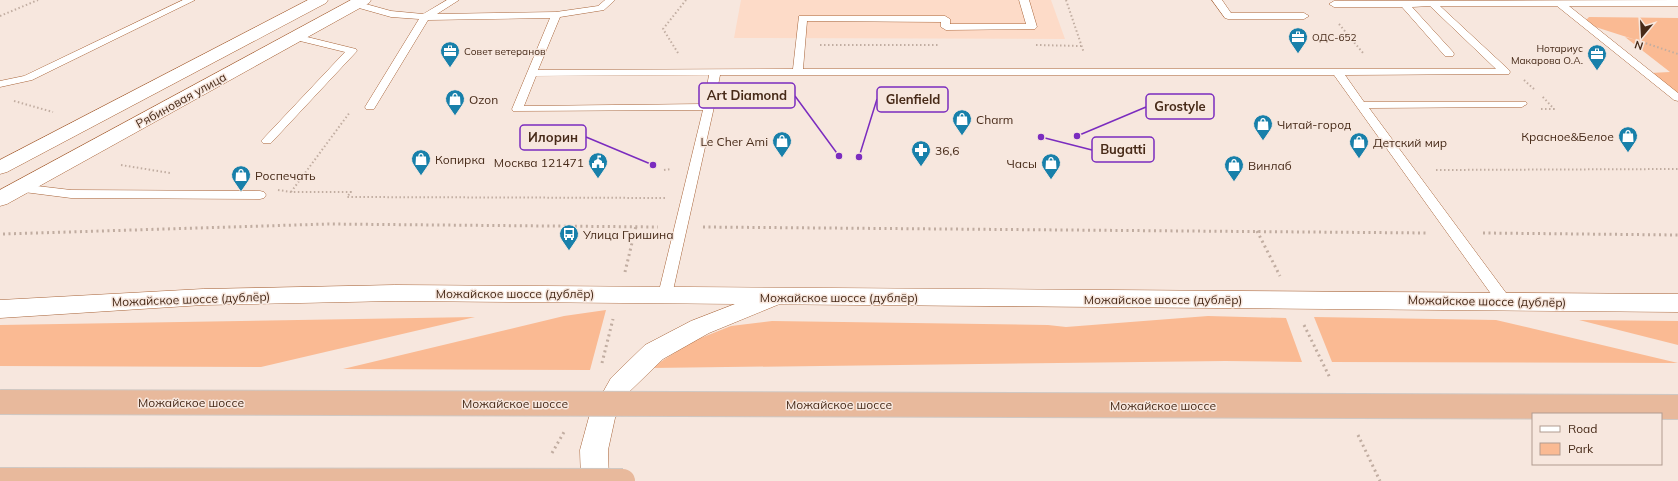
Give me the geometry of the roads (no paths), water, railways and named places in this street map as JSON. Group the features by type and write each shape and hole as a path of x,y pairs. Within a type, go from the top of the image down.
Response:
{"main road":[{"name":"Рябиновая улица","path":"0,168 320,0"},
{"name":"Рябиновая улица","path":"0,200 359,2"},
{"name":"Можайское шоссе (дублёр)","path":"0,309 219,296 395,293 1678,303"},
{"path":"594,481 594,450 600,424 602,417 620,385 654,352 700,327 774,297"},
{"name":"Можайское шоссе","path":"0,402 1678,407"},
{"path":"0,480 623,481"}],"lane":[{"path":"0,84 28,78 190,0"},
{"path":"370,107 425,17 454,0"},
{"path":"359,2 391,14 425,17 556,15 601,8 610,0"},
{"path":"798,72 802,18 945,19 946,27 1032,27 1024,0"},
{"path":"1218,0 1228,16 1304,16"},
{"path":"532,73 1505,72 1430,2"},
{"path":"1334,4 1430,2 1678,3"},
{"path":"1404,3 1449,54"},
{"path":"1559,3 1678,98"},
{"path":"556,15 517,109 709,107"},
{"path":"267,141 352,51 295,37"},
{"path":"666,295 709,107 715,72"},
{"path":"1337,72 1504,301"},
{"path":"1361,104 1522,104"},
{"path":"20,188 71,194 260,195"}],"place":[{"name":"ОДС-652","path":"1298,54"},
{"name":"Совет ветеранов","path":"450,68"},
{"name":"Нотариус Макарова О.А.","path":"1597,71"},
{"name":"Ozon","path":"455,116"},
{"name":"Charm","path":"962,136"},
{"name":"Grostyle","path":"1077,136"},
{"name":"Bugatti","path":"1041,137"},
{"name":"Читай-город","path":"1263,141"},
{"name":"Красное&Белое","path":"1628,153"},
{"name":"Art Diamond","path":"839,156"},
{"name":"Glenfield","path":"859,157"},
{"name":"Le Cher Ami","path":"782,158"},
{"name":"Детский мир","path":"1359,159"},
{"name":"Илорин","path":"653,165"},
{"name":"36,6","path":"921,167"},
{"name":"Копирка","path":"421,176"},
{"name":"Москва 121471","path":"598,179"},
{"name":"Часы","path":"1051,180"},
{"name":"Винлаб","path":"1234,182"},
{"name":"Роспечать","path":"241,192"},
{"name":"Улица Гришина","path":"569,251"}]}
